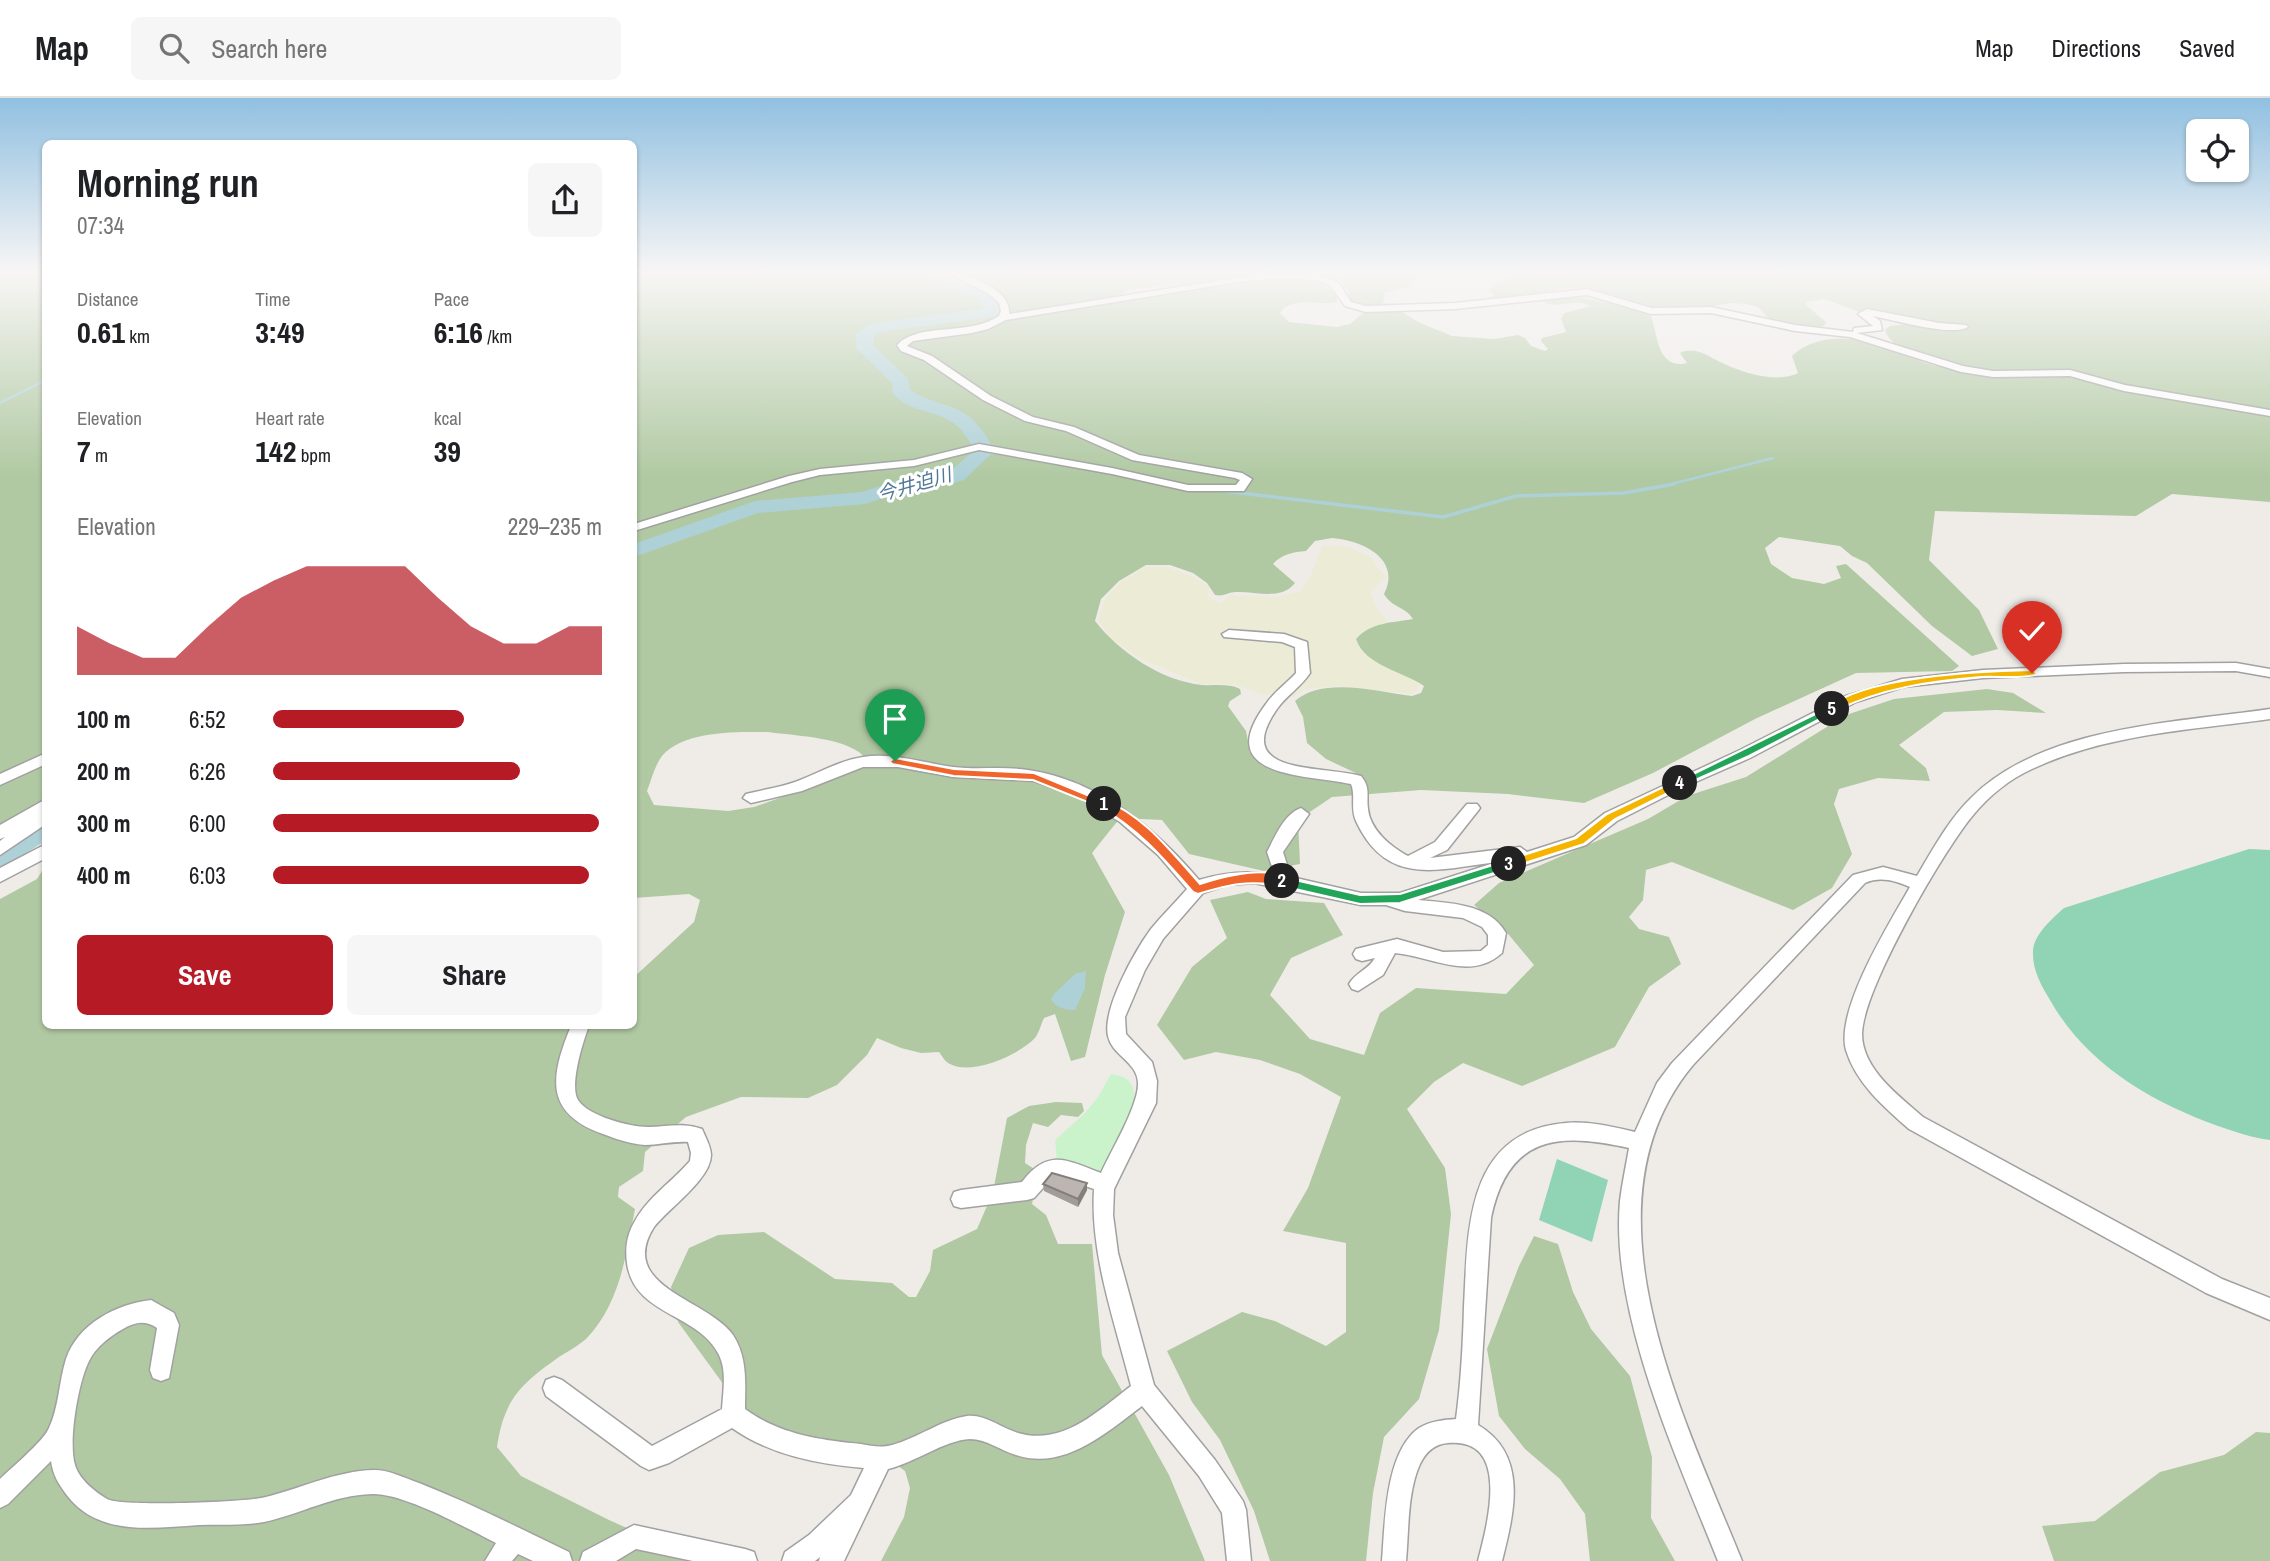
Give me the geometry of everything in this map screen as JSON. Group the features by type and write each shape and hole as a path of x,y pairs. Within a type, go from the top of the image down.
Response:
{"street":[{"path":"637,527 789,479 820,472 914,463 979,447 1099,468 1188,488 1231,491 1240,489 1246,482 1246,479 1238,475 1136,458 1080,433 1029,419 987,398 928,359 904,349 902,345 905,342"},
{"path":"1880,342 1930,361 1961,369 1993,374 2070,373 2124,388 2270,413"},
{"path":"1229,634 1284,638 1302,645 1303,673 1269,709 1257,736 1258,751 1267,763 1281,770 1330,774 1356,780 1362,789 1360,807 1366,825 1405,863 1547,852"},
{"path":"1239,1561 1234,1510 1207,1468 1144,1391 1108,1253 1103,1215 1106,1184 1146,1103 1148,1091 1145,1068 1117,1037 1116,1017 1148,946 1198,889 1219,881 1244,877 1290,883 1360,899 1400,899 1580,841 1611,817 1745,754 1851,699 1902,684 1983,674 2124,668 2236,667 2270,673"},
{"path":"2270,714 2071,747 2026,766 1989,789 1962,817 1921,884 1855,1014 1853,1037 1868,1074 1890,1101 1916,1123 1959,1149 2214,1286 2270,1309"},
{"path":"0,780 42,760"},
{"path":"751,797 795,788 839,768 864,762 895,761 954,772 1034,776 1094,799 1131,821 1159,845 1198,889"},
{"path":"0,833 42,807"},
{"path":"1405,863 1441,846 1472,808"},
{"path":"1290,883 1282,873 1275,852 1290,826 1301,814"},
{"path":"0,849 42,819"},
{"path":"0,876 42,852"},
{"path":"1730,1561 1661,1380 1636,1285 1629,1219 1640,1142 1665,1087 1695,1051 1859,879 1872,872 1892,873 1921,884"},
{"path":"1362,954 1397,946 1443,959 1485,958 1496,948 1498,938 1495,930 1485,919 1458,912 1410,907 1387,899"},
{"path":"1358,984 1377,970 1389,948"},
{"path":"579,1029 570,1051 568,1101 573,1108 604,1127 645,1136 682,1131 695,1135 698,1142 699,1165 665,1199 641,1229 636,1244 635,1265 650,1290 723,1339 736,1369 733,1415"},
{"path":"1466,1430 1483,1202 1497,1169 1517,1149 1535,1139 1556,1133 1590,1132 1640,1142"},
{"path":"961,1199 1027,1191 1043,1171 1050,1169 1069,1171 1106,1184"},
{"path":"161,1370 168,1325 151,1311 144,1310 130,1313 106,1326 86,1345 77,1360 59,1436 64,1472 83,1497 107,1513 142,1516 263,1510 326,1489 372,1482 395,1486 449,1507 560,1561"},
{"path":"554,1388 649,1458 733,1415"},
{"path":"733,1415 744,1424 812,1451 881,1459 969,1427 1026,1447 1048,1449 1068,1443 1144,1391"},
{"path":"1394,1561 1401,1493 1414,1448 1430,1434 1466,1430 1488,1445 1498,1467 1505,1499 1490,1561"},
{"path":"0,1496 21,1471 59,1436"},
{"path":"831,1561 881,1459"},
{"path":"794,1561 818,1544 859,1501"},
{"path":"592,1561 634,1537 745,1561"},
{"path":"497,1561 514,1539"}],"green space":[{"path":"0,342 42,342 42,844 0,830"},
{"path":"637,342 1528,342 1545,351 1548,349 1542,342 1658,342 1664,356 1677,364 1687,363 1680,353 1696,351 1748,373 1779,377 1798,373 1792,356 1802,348 1817,342 1871,342 1941,367 1942,364 1893,342 2270,342 2270,502 2172,494 2136,516 1935,511 1929,560 1979,610 1998,649 1972,656 1932,626 1867,563 1840,546 1779,537 1765,548 1771,564 1792,578 1824,584 1841,578 1836,566 1846,564 1959,666 1952,671 1856,673 1755,719 1653,773 1584,803 1508,794 1421,790 1332,797 1298,820 1300,864 1264,871 1189,854 1162,820 1120,818 1092,853 1125,912 1105,975 1085,1057 1071,1061 1055,1014 1044,1018 1038,1034 1028,1044 1007,1057 982,1066 959,1067 950,1064 939,1052 921,1053 877,1038 867,1055 837,1085 808,1098 741,1097 686,1117 645,1152 643,1171 619,1187 618,1197 635,1209 620,1278 607,1310 586,1339 534,1376 516,1394 504,1416 497,1447 521,1476 609,1520 683,1553 709,1561 0,1561 0,899 37,879 42,871 42,1029 637,1029 637,974 694,922 700,900 689,894 637,898","holes":["1332,538 1366,547 1383,561 1388,571 1384,594 1413,619 1382,624 1368,629 1356,639 1367,656 1424,686 1421,693 1412,696 1336,687 1307,693 1295,701 1303,717 1307,743 1326,759 1362,776 1362,781 1274,764 1250,752 1246,731 1228,706 1230,701 1241,694 1240,689 1226,685 1187,682 1157,671 1116,644 1095,621 1101,599 1119,581 1146,565 1170,565 1193,573 1207,583 1215,595 1236,592 1268,594 1283,592 1295,583 1273,564 1280,558 1306,551 1315,541","742,732 807,737 849,746 867,760 863,768 754,807 728,811 654,805 647,791 662,756 684,741 712,734"]},
{"path":"1322,546 1348,547 1372,558 1386,576 1371,592 1376,607 1429,674 1413,694 1337,686 1306,689 1293,697 1262,694 1234,684 1201,684 1141,659 1111,638 1098,620 1105,599 1121,582 1146,567 1167,567 1194,577 1209,587 1208,597 1220,604 1230,595 1277,597 1301,591 1311,575"},
{"path":"1987,689 2013,693 2046,713 1997,710 1944,712 1899,745 1926,768 1930,781 1878,778 1839,789 1834,804 1852,854 1832,888 1793,910 1672,862 1646,870 1643,900 1629,917 1639,929 1669,937 1681,964 1649,987 1615,1047 1522,1086 1463,1063 1434,1082 1407,1109 1445,1168 1451,1214 1439,1330 1419,1399 1384,1437 1373,1493 1366,1561 1270,1561 1254,1511 1220,1440 1192,1402 1167,1351 1242,1312 1275,1321 1326,1346 1346,1332 1346,1243 1283,1231 1308,1188 1341,1097 1300,1074 1260,1060 1216,1052 1184,1060 1157,1025 1192,967 1227,938 1210,900 1248,892 1266,899 1324,903 1343,935 1291,958 1270,995 1310,1039 1364,1055 1380,1013 1416,988 1506,994 1534,965 1504,929 1474,905 1499,883 1648,819 1687,796 1746,777 1846,715 1894,699"},
{"path":"2249,849 2270,850 2270,1140 2238,1133 2169,1105 2122,1078 2101,1062 2065,1023 2050,1000 2040,983 2033,957 2034,944 2041,932 2064,908"},
{"path":"1111,1074 1126,1079 1133,1088 1134,1101 1123,1131 1101,1171 1081,1172 1057,1162 1055,1140 1085,1113"},
{"path":"1056,1102 1082,1103 1084,1111 1078,1117 1061,1115 1048,1127 1033,1123 1026,1145 1025,1163 1039,1172 1032,1204 1046,1215 1058,1244 1092,1244 1102,1355 1169,1475 1205,1561 881,1561 904,1517 910,1488 905,1471 878,1451 820,1442 768,1426 740,1407 678,1322 671,1287 689,1248 718,1235 764,1232 835,1279 892,1283 909,1297 916,1297 930,1271 933,1250 977,1229 993,1192 1007,1118 1029,1106"},
{"path":"1557,1159 1608,1180 1592,1242 1539,1220"},
{"path":"1534,1236 1558,1244 1573,1292 1591,1329 1630,1376 1652,1457 1651,1518 1675,1561 1590,1561 1585,1514 1560,1479 1525,1449 1499,1416 1487,1349 1519,1266"},
{"path":"2256,1432 2270,1433 2270,1561 2054,1561 2042,1526 2095,1521 2160,1472 2224,1455"}],"water":[{"path":"1086,971 1085,988 1075,1010 1056,1005 1051,999 1054,994 1075,974"}],"building":[{"path":"1052,1173 1087,1183 1078,1199 1043,1184"}],"waterway":[{"name":"今井迫川","path":"637,550 755,507 865,498 924,478 950,478 957,476 983,453 985,450 962,420 947,412 920,405 901,392 902,383 882,361 865,348 865,342"},
{"path":"0,403 42,382"},
{"path":"983,453 1004,454"},
{"path":"1667,485 1773,458"},
{"path":"1667,485 1674,484"},
{"path":"1215,490 1443,517 1516,496 1624,493 1667,485"},
{"name":"今井迫川","path":"0,857 42,829"}],"route":[{"path":"895,761 954,772 1034,776 1079,792 1139,826 1198,889 1219,881 1254,877 1315,887 1360,899 1400,899 1580,841 1611,817 1745,754 1851,699 1902,684 1938,678 2032,673"}]}
